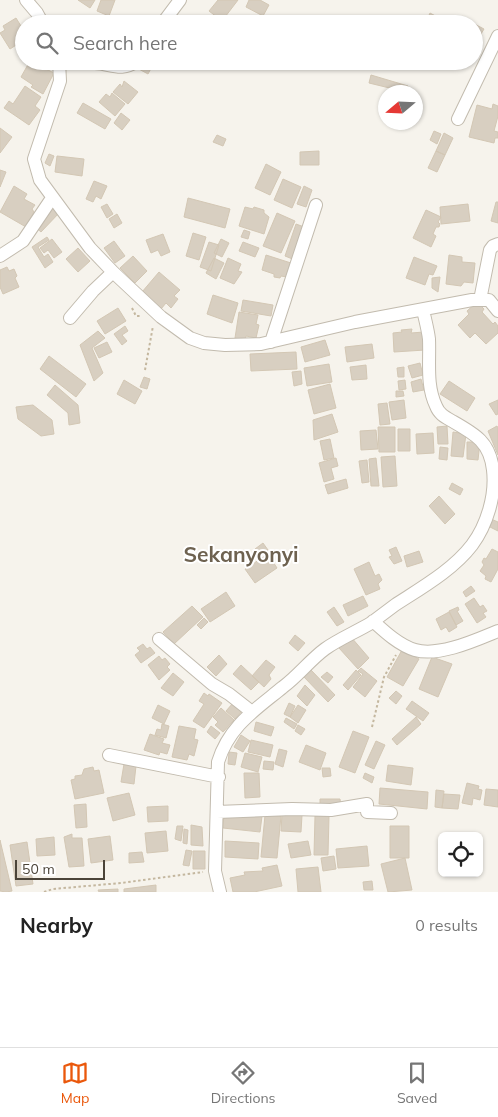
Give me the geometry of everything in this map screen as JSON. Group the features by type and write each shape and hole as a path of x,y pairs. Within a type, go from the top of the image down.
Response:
{"street":[{"path":"26,0 38,15"},
{"path":"169,15 180,0"},
{"path":"483,67 498,36"},
{"path":"60,70 60,81 34,159 40,180 90,248 161,317 190,338 204,343 225,345 271,342 355,322 423,310 449,303 480,300 489,300 498,311"},
{"path":"458,119 482,70"},
{"path":"0,256 23,241 52,198"},
{"path":"271,342 316,205"},
{"path":"480,300 490,250 492,246 498,244"},
{"path":"70,318 93,291 113,272"},
{"path":"220,892 215,870 218,762 222,748 233,730 252,712 287,685 324,649 373,621 451,566 472,545 481,530 488,512 494,487 490,454 484,442 474,433 442,415 436,408 428,374 429,338 423,310"},
{"path":"373,621 388,635 416,650 437,650 469,643 498,631"},
{"path":"159,639 212,684 229,694 252,712"},
{"path":"109,755 219,777"},
{"path":"217,812 292,809 330,810 367,804 368,812 390,813"}],"path":[{"path":"145,370 154,321"},
{"path":"372,727 384,677 402,644"},
{"path":"44,892 53,889 121,883 215,870"}],"building":[{"path":"78,0 95,0 90,8"},
{"path":"101,0 115,0 109,15 97,11"},
{"path":"218,0 238,0 227,15 214,15 209,11"},
{"path":"249,0 260,0 269,5 264,15 246,7"},
{"path":"15,19 15,46 10,49 0,33 5,30 3,26"},
{"path":"25,70 48,70 54,73 43,94 31,87 33,85 21,77"},
{"path":"141,70 150,70 148,74"},
{"path":"371,75 405,85 378,85 369,83"},
{"path":"124,81 138,92 128,104 113,92 120,84 122,87"},
{"path":"25,86 41,97 35,106 40,110 29,125 4,108 9,101 13,104"},
{"path":"112,93 125,104 115,116 99,102 106,94 110,97"},
{"path":"83,103 111,119 105,129 77,113"},
{"path":"493,104 498,106 498,116 494,131 498,132 498,138 495,138 494,143 469,137 477,105 492,109"},
{"path":"121,113 130,120 122,130 114,123"},
{"path":"0,128 12,137 0,153"},
{"path":"434,131 441,134 437,144 430,140"},
{"path":"444,133 453,138 445,155 436,151"},
{"path":"217,135 226,139 223,146 213,142"},
{"path":"319,151 319,165 300,165 300,152"},
{"path":"436,151 445,155 437,172 428,168"},
{"path":"49,154 54,156 50,166 45,163"},
{"path":"57,156 84,159 82,176 55,172"},
{"path":"266,164 281,172 270,195 255,188"},
{"path":"0,170 6,172 0,187"},
{"path":"283,179 301,187 292,208 274,200"},
{"path":"94,181 107,186 101,199 96,196 93,202 86,199"},
{"path":"14,186 27,194 24,199 35,205 32,209 34,212 26,227 0,212"},
{"path":"304,186 312,190 306,207 297,204"},
{"path":"188,198 230,209 225,228 184,217"},
{"path":"496,202 498,202 498,223 491,221"},
{"path":"107,204 113,214 107,218 101,207"},
{"path":"468,204 470,221 441,224 440,207"},
{"path":"53,205 60,212 41,232 34,226"},
{"path":"245,207 264,210 264,213 269,217 264,234 239,226"},
{"path":"426,210 441,217 438,222 440,224 439,227 436,227 433,234 436,236 431,247 413,238"},
{"path":"277,213 295,221 281,253 263,246"},
{"path":"117,214 122,223 114,228 109,219"},
{"path":"296,224 307,228 295,260 285,256"},
{"path":"244,230 250,232 248,239 241,237"},
{"path":"193,233 206,237 199,260 186,256"},
{"path":"163,234 170,252 161,256 158,250 151,253 146,240"},
{"path":"47,237 49,240 38,247 44,257 48,254 53,262 45,268 32,247"},
{"path":"52,239 62,252 54,258 48,250 44,253 40,248"},
{"path":"221,239 229,243 222,257 214,253"},
{"path":"114,241 125,256 115,263 104,248"},
{"path":"209,242 219,245 211,271 200,267"},
{"path":"243,242 259,248 255,257 239,251"},
{"path":"78,248 90,261 78,272 66,259"},
{"path":"266,255 291,263 287,277 274,277 274,274 262,270"},
{"path":"449,255 462,257 462,262 475,263 473,283 464,282 461,286 446,284"},
{"path":"133,256 147,271 135,283 120,268"},
{"path":"414,257 437,266 433,275 429,274 425,285 406,278"},
{"path":"214,258 224,263 216,279 206,273"},
{"path":"228,258 241,264 238,271 242,272 234,284 220,278"},
{"path":"7,267 9,271 14,269 19,287 3,294 0,287 0,270"},
{"path":"159,272 180,290 174,296 178,299 171,308 166,303 161,309 142,292"},
{"path":"440,277 438,292 432,288 432,278"},
{"path":"213,295 238,303 232,323 207,314"},
{"path":"243,300 273,305 271,316 241,311"},
{"path":"477,302 484,309 482,312 493,324 495,322 498,326 498,333 486,344 475,333 470,338 458,325 469,314 467,311"},
{"path":"118,308 126,321 105,334 97,321"},
{"path":"239,312 258,315 256,324 259,325 256,338 246,336 245,340 235,338"},
{"path":"125,326 128,331 122,335 127,341 122,345 114,334"},
{"path":"412,329 411,333 424,332 425,350 394,352 393,333"},
{"path":"98,331 105,338 92,348 103,373 94,381 80,345"},
{"path":"325,340 330,355 305,362 301,347"},
{"path":"107,342 112,352 99,358 94,348"},
{"path":"372,344 374,358 347,362 345,347"},
{"path":"296,352 297,369 251,371 250,354"},
{"path":"49,356 86,384 76,397 40,369"},
{"path":"420,363 423,375 412,378 408,366"},
{"path":"329,364 332,382 307,386 304,368"},
{"path":"366,365 367,379 352,380 350,367"},
{"path":"404,367 404,377 398,377 397,368"},
{"path":"301,371 302,384 294,386 292,372"},
{"path":"144,377 150,379 147,389 140,387"},
{"path":"421,379 424,390 413,392 411,382"},
{"path":"124,380 142,391 135,404 117,394"},
{"path":"405,380 406,389 399,390 398,381"},
{"path":"449,381 475,398 467,411 440,394"},
{"path":"330,384 336,408 314,414 308,390"},
{"path":"55,385 78,405 80,423 69,425 68,413 47,395"},
{"path":"396,391 403,391 404,396 396,397"},
{"path":"404,400 406,418 392,420 389,402"},
{"path":"498,400 498,414 496,415 489,404"},
{"path":"387,403 390,424 380,425 378,404"},
{"path":"33,405 52,420 54,434 41,436 18,419 16,407"},
{"path":"332,414 338,432 314,440 313,420"},
{"path":"447,426 448,444 438,444 437,427"},
{"path":"497,426 498,428 498,455 488,431"},
{"path":"378,427 395,427 395,452 379,452"},
{"path":"398,429 410,429 410,451 398,451"},
{"path":"376,430 378,449 361,450 360,431"},
{"path":"453,432 466,434 463,457 451,456"},
{"path":"433,433 434,453 417,454 416,434"},
{"path":"330,439 334,458 324,460 320,441"},
{"path":"467,442 480,442 478,460 467,459"},
{"path":"440,447 448,448 447,460 439,459"},
{"path":"395,456 397,486 383,487 381,457"},
{"path":"336,458 338,466 331,468 334,479 324,482 319,463"},
{"path":"376,458 379,486 371,486 369,459"},
{"path":"367,460 369,482 362,483 359,461"},
{"path":"346,479 348,488 328,494 325,485"},
{"path":"452,483 463,489 460,495 449,489"},
{"path":"439,496 455,514 445,524 429,506"},
{"path":"491,519 498,522 498,531 488,526"},
{"path":"263,543 268,550 260,556 255,549"},
{"path":"396,547 402,561 394,564 389,557 392,556 389,550"},
{"path":"492,549 498,552 498,569 491,582 485,579 486,576 480,571 484,565 482,562 484,558 486,559"},
{"path":"419,551 423,562 407,567 404,556"},
{"path":"268,554 277,568 255,583 245,569"},
{"path":"369,562 375,576 379,574 382,580 378,584 380,589 366,595 354,569"},
{"path":"471,586 475,591 466,597 463,592"},
{"path":"226,592 235,606 210,622 201,609"},
{"path":"363,596 368,606 348,616 343,605"},
{"path":"474,598 480,607 483,605 487,611 483,613 486,617 477,623 465,604"},
{"path":"192,606 203,617 174,644 163,632"},
{"path":"334,607 344,622 337,626 327,612"},
{"path":"458,607 459,610 457,611 463,621 456,625 449,611"},
{"path":"449,612 457,627 449,632 446,627 441,630 436,619"},
{"path":"204,618 208,622 201,629 197,625"},
{"path":"295,635 305,643 298,651 289,643"},
{"path":"351,637 369,658 358,669 339,648"},
{"path":"143,644 147,649 150,647 155,653 141,663 135,655 140,651 137,648"},
{"path":"402,650 419,659 403,686 387,677"},
{"path":"219,655 227,664 216,676 207,667"},
{"path":"159,656 162,660 165,658 170,664 167,667 170,670 159,680 148,665"},
{"path":"432,657 452,664 438,697 419,689"},
{"path":"266,660 275,667 269,675 271,679 264,687 252,676"},
{"path":"241,665 259,682 251,690 233,674"},
{"path":"361,668 377,681 365,697 353,687 363,674 358,671"},
{"path":"311,670 335,695 328,702 304,677"},
{"path":"356,670 361,675 348,690 343,685"},
{"path":"327,672 333,677 328,683 321,677"},
{"path":"173,673 184,682 173,696 161,688"},
{"path":"305,685 315,695 307,706 297,696"},
{"path":"396,691 402,696 396,704 389,698"},
{"path":"204,693 208,696 209,694 222,703 204,728 193,721 204,704 199,701"},
{"path":"412,701 429,713 423,721 406,709"},
{"path":"233,703 242,711 235,719 226,711"},
{"path":"289,703 295,706 290,717 284,714"},
{"path":"158,705 170,711 164,724 152,718"},
{"path":"298,705 306,710 298,723 290,717"},
{"path":"221,708 234,720 223,732 215,725 218,722 213,717"},
{"path":"416,717 421,724 397,745 392,739"},
{"path":"286,718 297,724 294,729 284,722"},
{"path":"256,722 274,727 271,736 254,731"},
{"path":"162,724 169,726 166,738 155,735 157,729 161,730"},
{"path":"298,725 305,729 301,735 295,731"},
{"path":"179,726 196,729 194,739 198,740 194,756 189,754 187,760 172,757"},
{"path":"211,726 220,733 215,739 207,732"},
{"path":"353,731 369,737 355,773 339,767"},
{"path":"150,734 164,739 162,743 170,745 167,754 160,752 159,755 144,750"},
{"path":"241,735 250,741 243,752 234,747"},
{"path":"251,740 273,745 270,757 248,752"},
{"path":"376,741 385,745 374,769 365,765"},
{"path":"306,745 326,753 320,770 299,762"},
{"path":"279,749 287,751 283,767 275,764"},
{"path":"229,752 237,753 235,765 228,764"},
{"path":"245,753 262,757 258,772 241,767"},
{"path":"264,761 274,762 273,770 263,769"},
{"path":"124,764 136,766 134,784 121,782"},
{"path":"388,765 413,768 411,785 386,781"},
{"path":"93,767 94,771 99,770 104,793 75,799 71,780 75,779 75,776 82,775 84,769"},
{"path":"322,768 330,768 331,776 323,777"},
{"path":"244,773 259,773 260,797 245,798"},
{"path":"365,773 374,777 372,783 363,778"},
{"path":"467,783 479,786 478,789 482,790 480,800 473,798 472,805 462,803"},
{"path":"380,788 428,792 427,809 379,804"},
{"path":"486,789 498,790 498,807 484,805"},
{"path":"436,790 444,791 442,808 435,807"},
{"path":"129,793 135,815 113,821 107,798"},
{"path":"444,794 460,795 458,809 442,808"},
{"path":"320,799 340,799 341,806 320,806"},
{"path":"86,804 87,827 76,828 74,805"},
{"path":"168,806 168,821 148,822 147,807"},
{"path":"224,813 262,816 260,832 223,828"},
{"path":"282,814 302,815 301,832 281,831"},
{"path":"265,815 281,816 277,858 261,857"},
{"path":"315,816 329,816 328,855 314,855"},
{"path":"191,825 202,827 203,846 191,845"},
{"path":"177,826 183,826 181,841 175,839"},
{"path":"390,826 409,826 409,858 390,858"},
{"path":"184,829 188,830 187,844 183,843"},
{"path":"166,831 168,851 147,853 145,833"},
{"path":"72,834 72,838 82,838 84,866 69,867 64,837"},
{"path":"110,836 113,860 91,863 88,839"},
{"path":"54,837 55,855 37,856 36,839"},
{"path":"0,840 12,891 0,891"},
{"path":"225,841 259,843 258,859 225,857"},
{"path":"308,841 311,855 291,858 288,844"},
{"path":"27,842 33,884 16,886 10,845"},
{"path":"367,846 369,866 338,868 336,849"},
{"path":"186,850 192,851 189,866 183,865"},
{"path":"193,851 205,851 205,869 193,869"},
{"path":"142,852 144,862 129,863 129,853"},
{"path":"334,856 336,869 323,871 321,858"},
{"path":"405,858 412,890 388,892 381,864"},
{"path":"277,865 282,886 254,892 233,892 230,878 245,875 244,872 263,871 262,868"},
{"path":"318,867 321,892 298,892 296,869"},
{"path":"372,881 373,890 364,890 363,882"},
{"path":"156,885 156,892 124,892 124,889"},
{"path":"118,889 118,892 99,892 98,890"}],"district":[{"name":"Sekanyonyi","path":"241,554"}]}
